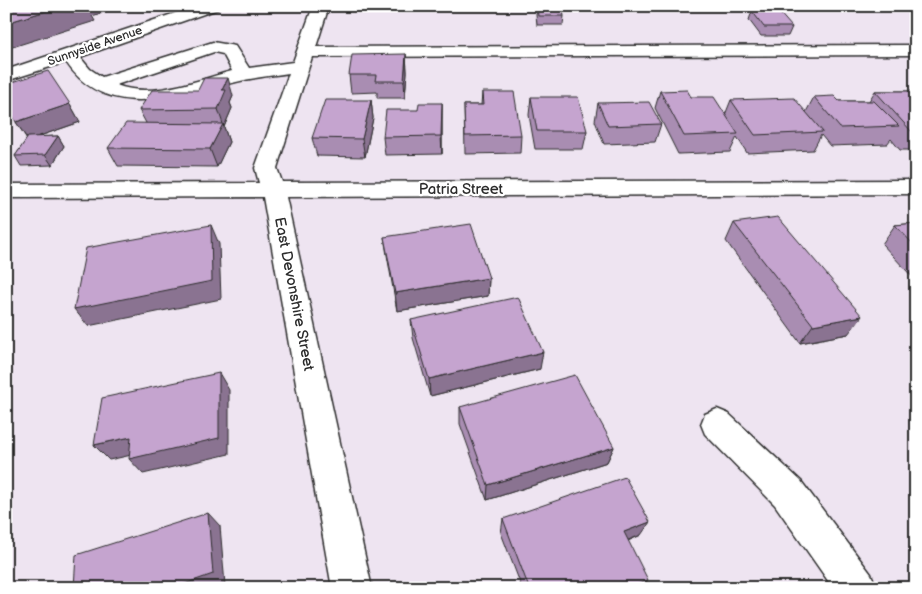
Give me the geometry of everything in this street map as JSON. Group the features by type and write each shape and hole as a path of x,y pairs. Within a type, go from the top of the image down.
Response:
{"street":[{"name":"Sunnyside Avenue","path":"6,76 212,6"},
{"name":"East Devonshire Street","path":"321,6 266,168 273,190 352,588"},
{"path":"100,84 213,47 229,50 243,74"},
{"path":"70,54 84,72 100,84 132,94 147,96 167,94 303,59 916,50"},
{"name":"Patria Street","path":"6,192 916,187"},
{"path":"717,424 788,494 857,588"}],"building":[{"path":"6,6 63,6 6,23"},
{"path":"537,6 562,6 564,16 538,16"},
{"path":"752,11 778,11 792,27 764,27"},
{"path":"406,54 404,81 375,81 376,75 349,75 352,55"},
{"path":"48,71 70,104 16,122 6,104 6,84"},
{"path":"204,78 228,78 222,90 226,90 218,109 139,110 152,90 198,90"},
{"path":"687,90 691,97 714,97 738,134 684,136 660,91"},
{"path":"875,91 916,91 916,132 912,132"},
{"path":"482,92 514,92 521,135 465,136 464,105 483,105"},
{"path":"834,96 839,101 874,101 899,126 840,128 814,97"},
{"path":"531,97 578,97 587,131 537,131"},
{"path":"794,98 823,132 755,135 731,100"},
{"path":"325,100 371,100 362,139 312,138"},
{"path":"649,102 661,124 608,126 598,103"},
{"path":"419,103 442,103 441,136 383,137 386,110 418,110"},
{"path":"126,123 223,124 210,149 108,148"},
{"path":"58,136 45,155 15,156 28,137"},
{"path":"778,217 862,316 813,325 734,223"},
{"path":"916,223 916,247 895,225"},
{"path":"471,224 489,278 395,293 384,237"},
{"path":"211,225 212,281 74,309 86,248"},
{"path":"518,297 543,352 429,379 411,320"},
{"path":"219,373 219,438 129,459 131,437 94,445 102,398"},
{"path":"575,375 614,447 488,485 460,407"},
{"path":"625,477 650,522 624,532 648,580 629,588 529,588 503,519"},
{"path":"208,513 213,574 173,588 74,588 76,555"}]}
